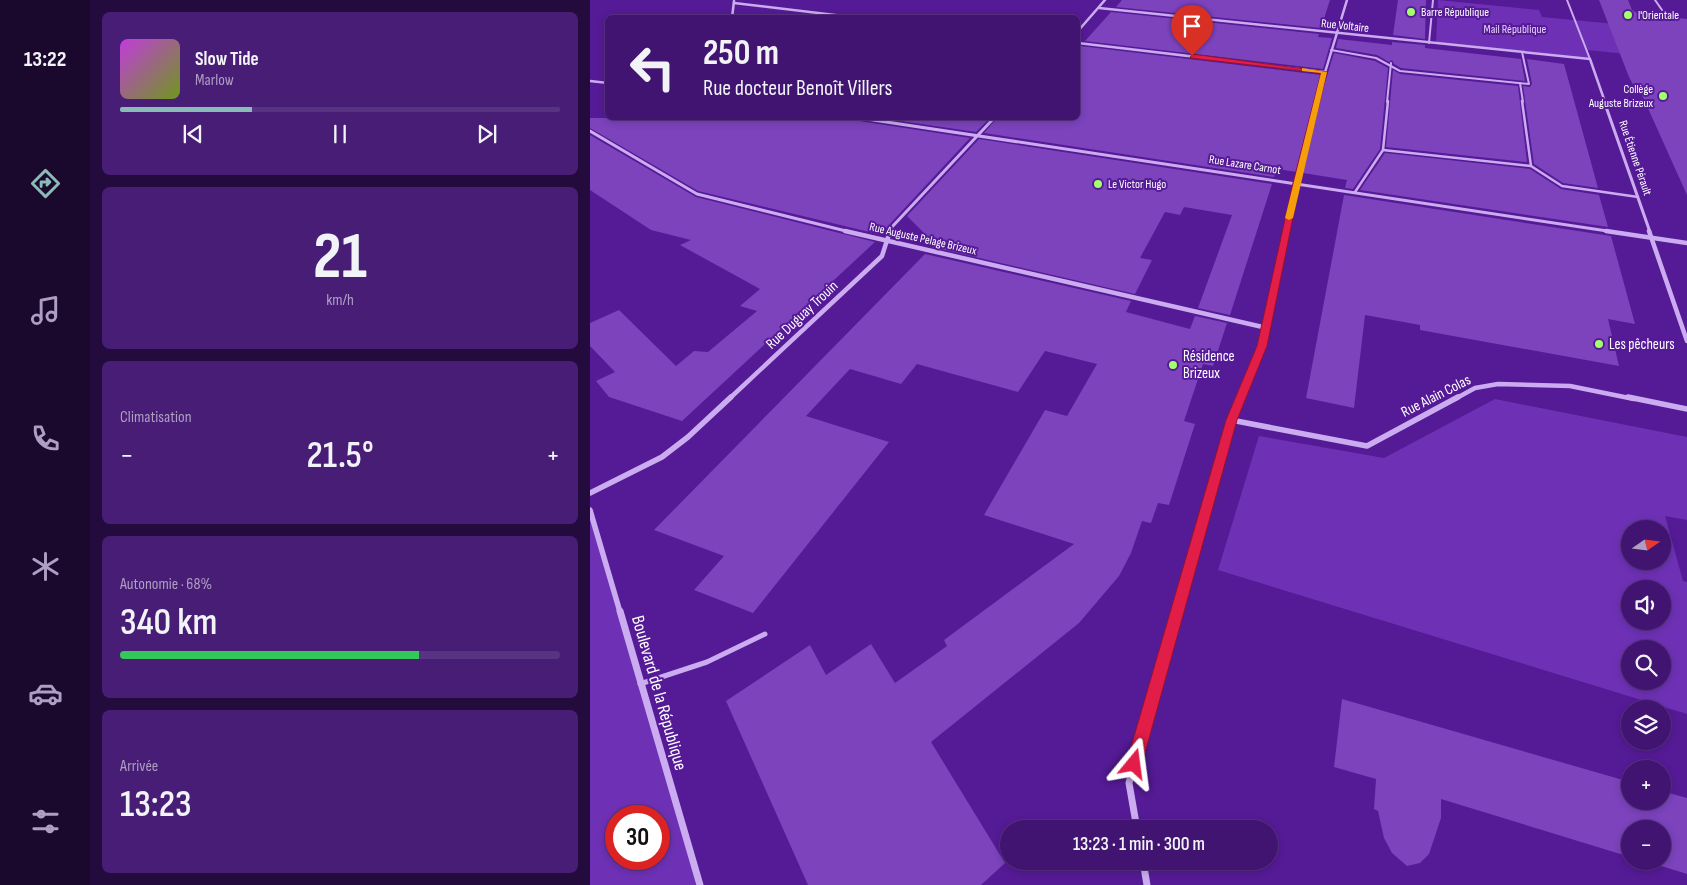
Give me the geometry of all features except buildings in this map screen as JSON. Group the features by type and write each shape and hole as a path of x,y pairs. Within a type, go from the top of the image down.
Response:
{"street":[{"path":"1080,29 1106,0"},
{"path":"1135,820 1129,783 1231,420 1262,346 1296,183 1324,72 1347,0"},
{"path":"732,15 734,2 836,15"},
{"name":"Rue Voltaire","path":"1099,8 1590,59"},
{"path":"1080,43 1324,72"},
{"name":"Rue Étienne Pérault","path":"1590,59 1687,341"},
{"path":"590,80 605,82"},
{"name":"Rue Lazare Carnot","path":"875,120 979,134 1687,243"},
{"name":"Rue Duguay Trouin","path":"590,493 662,458 688,437 882,256 892,228 992,120"},
{"name":"Rue Auguste Pelage Brizeux","path":"590,131 697,194 886,241 1267,328"},
{"name":"Rue Alain Colas","path":"1231,420 1367,446 1475,388 1498,384 1570,386 1687,409"},
{"name":"Boulevard de la République","path":"590,510 700,885"},
{"path":"1144,870 1147,885"}],"lane":[{"path":"1429,43 1434,0"},
{"name":"Rue Étienne Pérault","path":"1567,0 1590,59"},
{"path":"1655,0 1662,10"},
{"path":"1332,50 1371,54 1391,63 1400,71 1529,84 1522,52"},
{"path":"1355,192 1383,150 1391,63"},
{"path":"1520,83 1531,166"},
{"path":"1383,150 1531,166 1562,186 1638,197"},
{"path":"640,684 707,662 765,634"}],"green space":[{"name":"Mail République","path":"1438,0 1539,10 1542,17 1687,31 1687,60 1587,50 1590,59 1436,44"},
{"path":"1495,399 1687,437 1687,520 1665,516 1666,520 1621,520 1621,570 1671,570 1671,538 1683,581 1687,582 1687,714 1671,709 1671,700 1641,700 1218,570 1259,436 1384,458"},
{"path":"590,510 700,885 590,885"}],"slow traffic":[{"path":"1289,218 1324,72 1304,70"}],"place":[{"name":"Barre République","path":"1411,12"},
{"name":"l'Orientale","path":"1628,15"},
{"name":"Collège Auguste Brizeux","path":"1663,96"},
{"name":"Le Victor Hugo","path":"1098,184"},
{"name":"Les pêcheurs","path":"1599,344"},
{"name":"Résidence Brizeux","path":"1173,365"}],"route":[{"path":"1134,764 1231,420 1262,346 1267,328 1296,183 1324,72 1192,56"}]}
